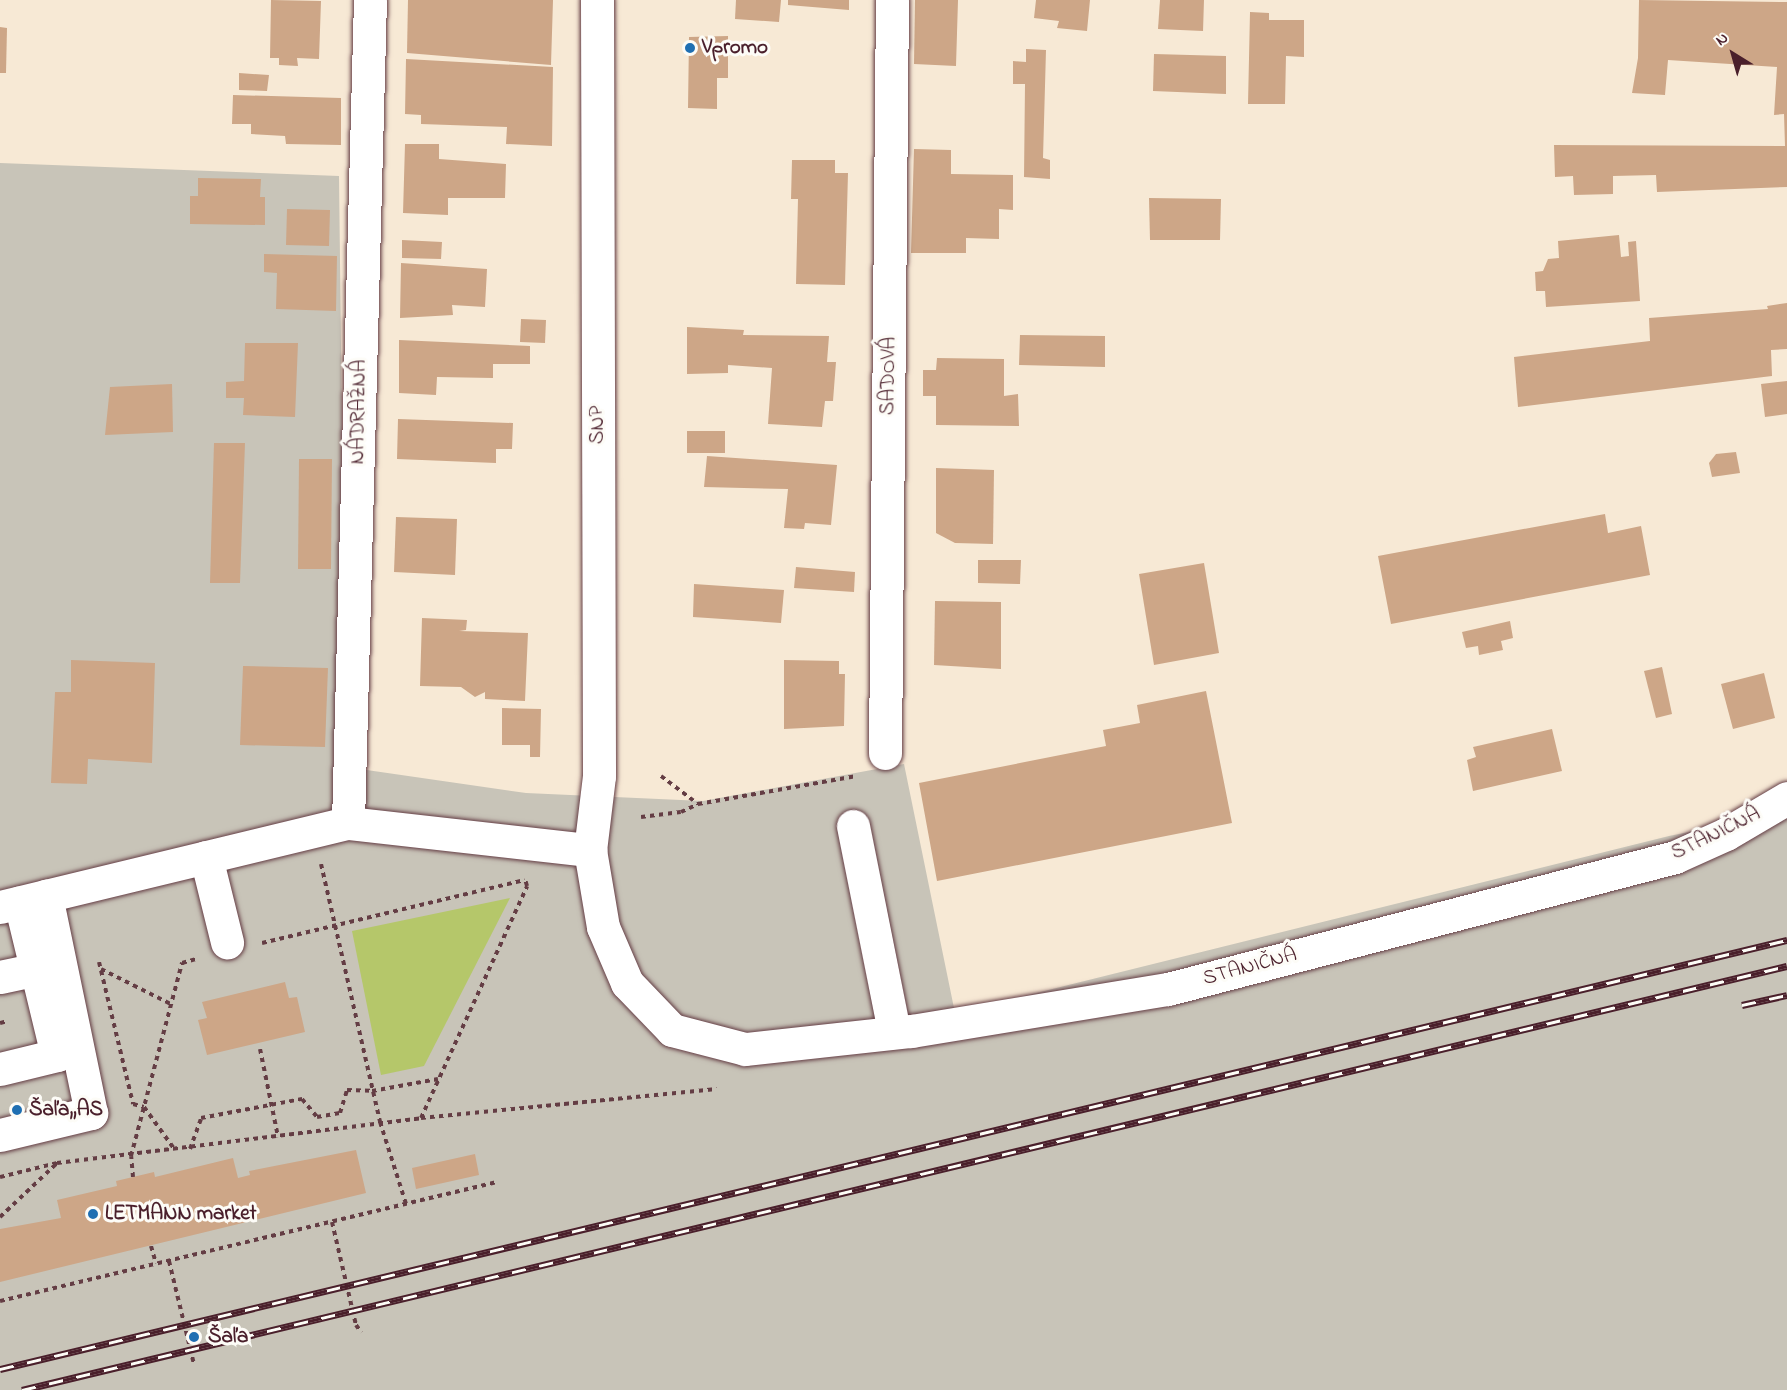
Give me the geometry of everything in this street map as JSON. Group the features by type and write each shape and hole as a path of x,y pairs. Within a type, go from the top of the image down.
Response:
{"street":[{"name":"NÁDRAŽNÁ","path":"348,823 370,0"},
{"name":"SNP","path":"597,0 599,776 590,850 603,927 627,983 672,1030 693,1035"},
{"name":"SADOVÁ","path":"885,753 892,0"},
{"name":"STANIČNÁ","path":"693,1035 745,1049 894,1032 1168,989 1675,857 1726,834 1787,798"},
{"path":"22,902 348,823 590,850"},
{"path":"853,826 894,1032"},
{"path":"207,858 229,948"},
{"path":"0,1069 57,1055 22,902"},
{"path":"0,1135 91,1113 22,902"},
{"path":"0,977 37,969"}],"path":[{"path":"641,817 681,812 698,804 884,771 885,753"},
{"path":"661,777 698,804"},
{"path":"318,852 372,1091 406,1204"},
{"path":"421,1118 527,886 522,872"},
{"path":"133,1177 131,1156 182,963 229,948 334,926 525,880"},
{"path":"98,959 133,1104 144,1107 176,1151"},
{"path":"100,969 171,1004"},
{"path":"0,1023 8,1021"},
{"path":"260,1050 278,1137"},
{"path":"190,1149 201,1118 302,1099 317,1117 340,1113 347,1090 372,1091 438,1079"},
{"path":"0,1177 57,1163 176,1151 380,1122 717,1089"},
{"path":"0,1217 57,1163"},
{"path":"0,1301 497,1182"},
{"path":"332,1221 356,1325 361,1332"},
{"path":"151,1246 156,1263"},
{"path":"169,1261 194,1364"}],"shaded area":[{"path":"0,163 339,176 346,767 526,793 703,801 904,764 955,1013 1669,836 1787,812 1787,1390 0,1390"}],"green space":[{"path":"510,898 424,1066 381,1075 352,931"}],"building":[{"path":"271,0 321,1 319,59 297,58 298,66 279,65 279,58 270,58"},
{"path":"408,0 553,0 551,65 407,53"},
{"path":"736,0 781,0 779,22 735,19"},
{"path":"788,0 849,0 849,10 788,5"},
{"path":"915,0 958,0 956,66 914,64"},
{"path":"1036,0 1090,0 1087,31 1057,28 1059,21 1034,18"},
{"path":"1160,0 1204,0 1203,31 1158,29"},
{"path":"1639,0 1787,2 1787,187 1657,192 1656,175 1613,176 1613,194 1574,195 1573,176 1555,177 1554,145 1785,146 1784,114 1774,115 1777,67 1668,60 1665,95 1632,93 1638,58"},
{"path":"1250,12 1269,13 1269,20 1304,20 1304,57 1286,56 1285,104 1248,104"},
{"path":"0,27 7,28 6,73 0,73"},
{"path":"728,36 728,78 717,78 717,109 688,108 689,37"},
{"path":"1026,49 1046,50 1043,158 1050,160 1050,179 1024,177 1025,84 1013,84 1013,61 1026,62"},
{"path":"1154,54 1226,56 1226,94 1153,91"},
{"path":"406,59 553,67 552,146 506,144 507,127 421,124 421,115 405,114"},
{"path":"239,73 269,75 267,91 239,90"},
{"path":"233,95 341,98 341,145 286,144 285,136 251,134 251,124 232,124"},
{"path":"405,144 439,144 439,159 506,164 505,198 448,198 448,215 403,213"},
{"path":"914,149 951,150 951,174 1013,175 1013,210 999,209 999,239 966,238 966,253 911,253"},
{"path":"792,160 835,160 835,173 848,173 845,285 796,284 798,199 791,199"},
{"path":"198,178 261,179 260,197 265,197 265,225 190,224 190,196 198,196"},
{"path":"1149,198 1221,199 1220,240 1150,240"},
{"path":"287,209 330,210 329,246 286,245"},
{"path":"1619,235 1621,257 1629,256 1628,242 1636,241 1640,301 1546,307 1545,291 1536,291 1535,272 1543,271 1548,259 1559,258 1558,241"},
{"path":"402,240 442,242 441,259 402,258"},
{"path":"264,254 337,256 336,311 276,309 277,273 264,272"},
{"path":"401,263 487,269 485,307 452,305 453,315 400,318"},
{"path":"1787,303 1787,349 1771,350 1772,376 1518,407 1514,357 1650,341 1649,318 1768,309 1767,306"},
{"path":"521,319 546,320 545,343 520,342"},
{"path":"687,327 744,330 743,335 829,336 827,362 836,362 833,401 825,401 822,427 768,424 772,368 728,365 728,373 687,374"},
{"path":"1020,335 1105,336 1105,367 1019,365"},
{"path":"399,340 530,346 530,364 493,364 493,378 437,377 436,395 399,393"},
{"path":"245,343 298,343 295,417 243,415 244,398 226,398 226,382 244,381"},
{"path":"937,358 1004,359 1004,396 1018,394 1019,426 936,425 936,396 923,396 923,370 936,370"},
{"path":"1787,381 1787,414 1765,417 1761,384"},
{"path":"172,384 173,432 105,435 110,387"},
{"path":"398,419 513,423 512,449 496,449 496,463 397,459"},
{"path":"687,431 725,431 725,453 687,453"},
{"path":"214,443 245,443 240,583 210,583"},
{"path":"1736,452 1740,473 1712,477 1709,463 1716,454"},
{"path":"707,456 837,465 831,525 805,523 804,529 784,528 788,489 704,487"},
{"path":"299,459 332,459 331,569 298,569"},
{"path":"936,468 994,470 993,544 955,543 936,533"},
{"path":"1605,514 1608,533 1641,526 1650,575 1391,624 1378,556"},
{"path":"396,517 457,519 455,575 394,572"},
{"path":"978,560 1021,560 1020,584 978,583"},
{"path":"1204,563 1219,653 1154,665 1139,574"},
{"path":"796,567 855,572 854,592 794,588"},
{"path":"694,584 784,590 781,623 693,617"},
{"path":"935,601 1001,602 1001,669 934,665"},
{"path":"422,618 467,620 466,630 459,631 528,633 525,701 485,699 485,692 475,697 461,687 420,686"},
{"path":"1510,621 1513,638 1501,641 1503,650 1479,655 1478,646 1466,648 1462,632"},
{"path":"71,660 155,663 152,763 88,759 87,784 51,783 55,692 71,692"},
{"path":"784,660 839,661 839,674 845,674 844,726 784,729"},
{"path":"243,666 328,668 325,747 240,745"},
{"path":"1662,667 1672,714 1656,718 1644,671"},
{"path":"1764,673 1775,718 1733,729 1721,684"},
{"path":"1206,691 1232,823 937,881 919,783 1106,746 1103,730 1140,723 1137,705"},
{"path":"502,708 541,709 540,757 530,757 530,745 502,745"},
{"path":"1552,729 1562,771 1473,791 1467,760 1476,757 1473,747"},
{"path":"285,982 289,998 297,997 305,1032 207,1055 198,1020 207,1018 202,1002"},
{"path":"356,1150 366,1193 0,1282 0,1229 61,1218 57,1200 117,1186 116,1181 154,1172 155,1177 233,1158 238,1178 250,1175 249,1171"},
{"path":"475,1154 479,1175 416,1189 412,1168"}],"railway":[{"path":"0,1369 1787,940"},
{"path":"22,1390 1787,966"},
{"path":"1742,1005 1787,995"}],"place":[{"name":"Vpromo","path":"690,48"},
{"name":"Šaľa,,AS","path":"17,1110"},
{"name":"LETMANN market","path":"93,1214"},
{"name":"Šaľa","path":"194,1337"}]}
